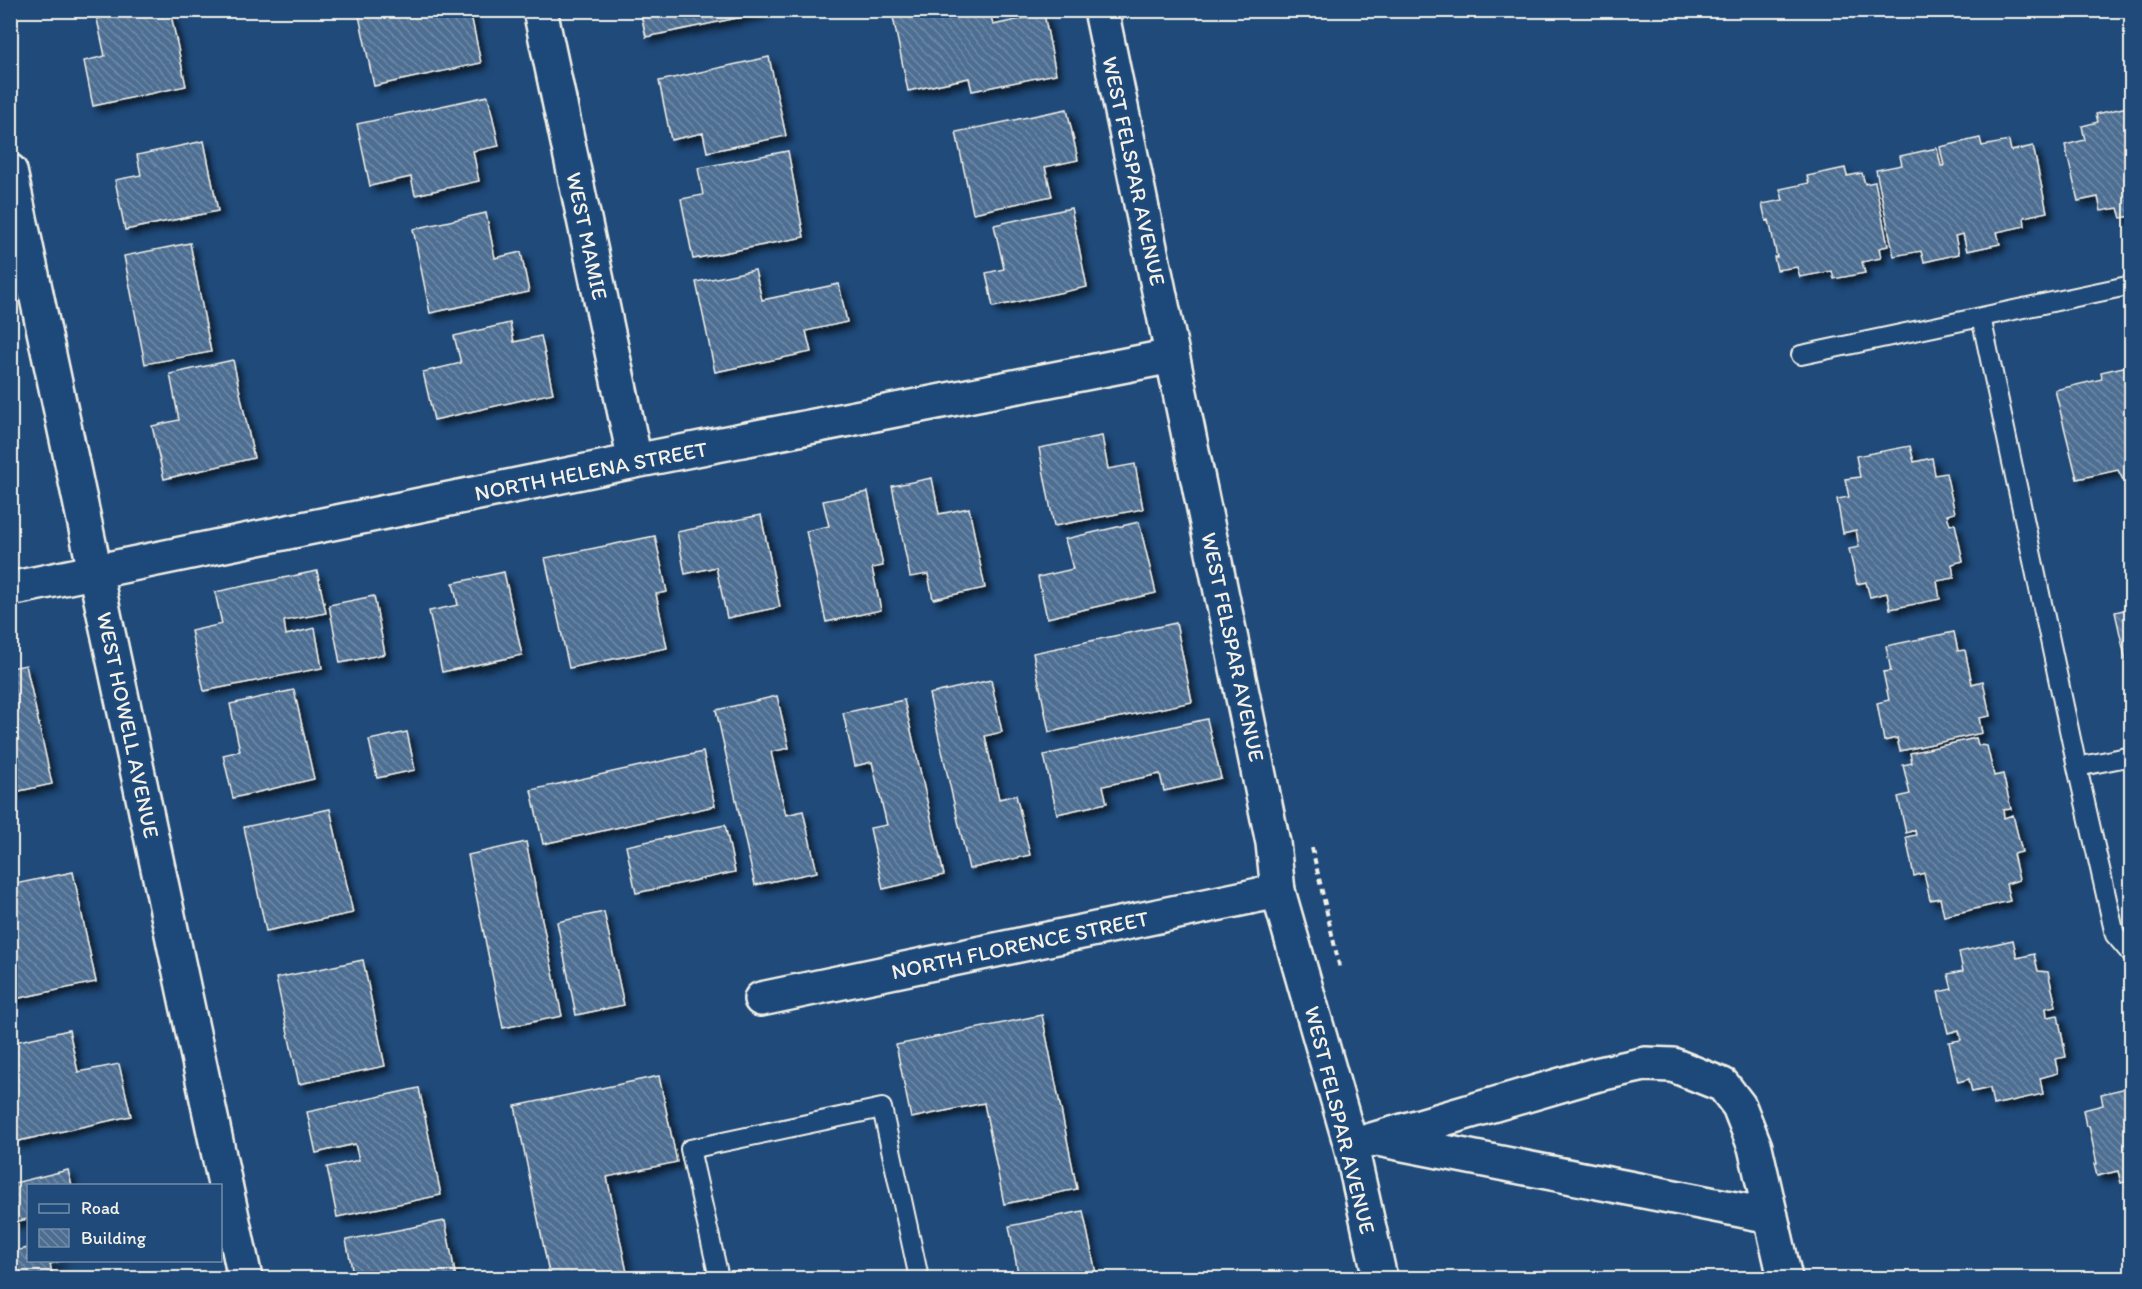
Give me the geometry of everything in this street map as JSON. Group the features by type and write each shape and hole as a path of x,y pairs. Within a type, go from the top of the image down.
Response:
{"street":[{"name":"WEST MAMIE","path":"540,10 635,462"},
{"name":"WEST FELSPAR AVENUE","path":"1101,10 1273,843 1278,891 1362,1142 1380,1278"},
{"name":"WEST HOWELL AVENUE","path":"10,171 245,1278"},
{"name":"NORTH HELENA STREET","path":"10,589 1172,356"},
{"name":"NORTH FLORENCE STREET","path":"761,999 1278,891"},
{"path":"1362,1142 1595,1075 1645,1064 1673,1065 1723,1085 1738,1106 1755,1147 1785,1278"},
{"path":"1362,1142 1771,1216"}],"lane":[{"path":"1801,355 2132,285"},
{"path":"1982,317 2077,767 2115,935 2132,955"},
{"path":"2077,767 2132,756"},
{"path":"718,1278 690,1149 882,1108 919,1278"}],"building":[{"path":"95,10 170,10 186,86 93,106 84,61 105,56"},
{"path":"470,10 481,63 374,86 358,11"},
{"path":"640,10 760,10 761,13 646,37"},
{"path":"924,10 990,10 993,25 1044,14 1056,74 972,91 969,78 908,91 893,17"},
{"path":"769,57 786,136 707,152 703,133 671,140 659,81"},
{"path":"488,96 499,146 473,151 479,181 415,195 411,177 370,186 357,124"},
{"path":"2132,106 2132,216 2121,218 2118,208 2101,211 2098,197 2078,201 2065,145 2085,140 2082,126 2098,122 2096,114"},
{"path":"1067,109 1078,160 1045,167 1052,196 973,213 956,132"},
{"path":"1980,138 1982,146 2009,141 2011,151 2033,146 2047,212 2024,217 2025,226 1997,232 2000,244 1967,251 1963,234 1955,236 1959,254 1924,262 1921,251 1894,256 1876,170 1902,165 1900,156 1937,148 1941,166 1944,166 1940,147"},
{"path":"204,141 218,211 125,230 115,180 141,175 137,155"},
{"path":"788,151 804,237 693,259 681,199 703,195 698,168"},
{"path":"1845,168 1847,176 1862,173 1865,184 1875,182 1888,246 1879,248 1881,258 1862,262 1865,273 1834,279 1832,271 1800,277 1797,267 1777,270 1774,257 1777,257 1769,220 1766,221 1762,204 1783,200 1780,189 1809,183 1807,176"},
{"path":"1071,208 1087,287 993,307 986,273 1004,269 994,225"},
{"path":"486,213 495,258 521,252 529,292 430,313 413,229"},
{"path":"190,243 211,352 145,364 124,256"},
{"path":"755,270 762,300 839,284 847,322 806,331 811,352 715,372 696,282"},
{"path":"510,323 514,342 541,336 553,393 434,420 423,372 461,363 454,336"},
{"path":"233,360 254,458 164,479 152,426 179,420 170,374"},
{"path":"2132,365 2132,478 2123,480 2118,470 2077,479 2055,390 2102,379 2101,372"},
{"path":"1102,436 1108,469 1135,464 1143,509 1054,526 1039,448"},
{"path":"1910,446 1914,462 1932,458 1935,475 1946,473 1955,513 1947,515 1950,525 1955,524 1963,561 1952,564 1954,578 1937,581 1940,599 1890,609 1887,593 1870,597 1866,582 1857,584 1849,549 1859,547 1856,530 1843,533 1837,499 1849,497 1845,479 1860,477 1856,456"},
{"path":"932,478 939,514 969,508 985,588 933,599 928,574 910,577 892,486"},
{"path":"868,492 883,566 872,568 881,610 826,622 806,531 829,526 823,501"},
{"path":"761,515 780,607 727,618 716,567 685,574 677,532"},
{"path":"1139,522 1156,593 1047,618 1038,577 1073,569 1065,539"},
{"path":"655,536 667,592 656,594 667,648 569,668 545,558"},
{"path":"317,571 326,613 284,621 286,635 315,628 322,668 204,691 191,631 222,624 215,592"},
{"path":"504,572 522,655 442,672 429,611 458,605 453,583"},
{"path":"374,596 385,654 340,663 329,605"},
{"path":"2132,608 2132,660 2126,661 2115,612"},
{"path":"1176,623 1192,702 1049,732 1033,653"},
{"path":"1954,632 1958,651 1965,650 1972,684 1983,681 1990,716 1979,718 1982,733 1900,751 1897,738 1884,741 1877,703 1889,700 1883,672 1891,671 1886,646"},
{"path":"26,665 52,784 10,793 10,668"},
{"path":"2132,666 2132,695 2126,667"},
{"path":"991,680 1002,732 985,736 999,799 1016,795 1030,855 969,869 929,694"},
{"path":"294,690 314,779 233,798 223,755 240,751 230,704"},
{"path":"777,696 789,748 771,752 786,815 803,811 817,872 755,885 716,710"},
{"path":"904,700 944,875 883,889 870,828 887,825 872,762 855,766 843,713"},
{"path":"1207,719 1221,778 1164,791 1160,774 1103,786 1107,803 1057,814 1044,755"},
{"path":"407,732 415,770 377,778 369,740"},
{"path":"1976,738 1978,745 1987,746 1994,776 2003,774 2011,809 2003,810 2004,818 2013,815 2022,852 2013,854 2019,880 2006,884 2010,901 1944,916 1940,898 1930,900 1924,873 1914,876 1906,837 1916,835 1915,830 1906,833 1898,797 1910,794 1903,765 1912,763 1910,753"},
{"path":"703,752 715,806 543,844 531,790"},
{"path":"330,809 353,913 266,931 244,827"},
{"path":"725,825 735,872 636,893 626,846"},
{"path":"526,842 562,1016 503,1028 468,855"},
{"path":"73,872 96,982 10,1000 10,885"},
{"path":"604,912 624,1005 576,1015 557,922"},
{"path":"2013,940 2017,958 2034,954 2038,971 2048,972 2056,1006 2046,1008 2047,1017 2058,1015 2066,1057 2055,1059 2058,1073 2040,1078 2043,1094 1993,1105 1990,1088 1972,1092 1969,1079 1958,1082 1949,1042 1961,1040 1959,1030 1948,1033 1938,992 1952,989 1948,974 1963,971 1959,952"},
{"path":"363,960 385,1066 299,1084 276,978"},
{"path":"1042,1015 1077,1189 1004,1204 984,1103 911,1118 896,1045"},
{"path":"69,1030 78,1072 119,1064 131,1116 14,1142 10,1125 10,1043"},
{"path":"659,1076 677,1162 607,1177 628,1277 550,1278 515,1106"},
{"path":"2132,1080 2132,1180 2121,1183 2118,1171 2097,1176 2094,1164 2097,1164 2089,1126 2086,1126 2083,1110 2103,1105 2101,1094 2131,1087 2130,1081"},
{"path":"419,1088 441,1195 337,1217 327,1167 359,1160 355,1144 316,1153 307,1112"},
{"path":"68,1170 72,1184 27,1184 27,1219 10,1223 10,1184"},
{"path":"1083,1211 1097,1278 1019,1278 1009,1226"},
{"path":"445,1221 456,1278 354,1278 346,1240"},
{"path":"27,1248 27,1262 57,1262 50,1264 53,1278 10,1278 10,1252"}]}
